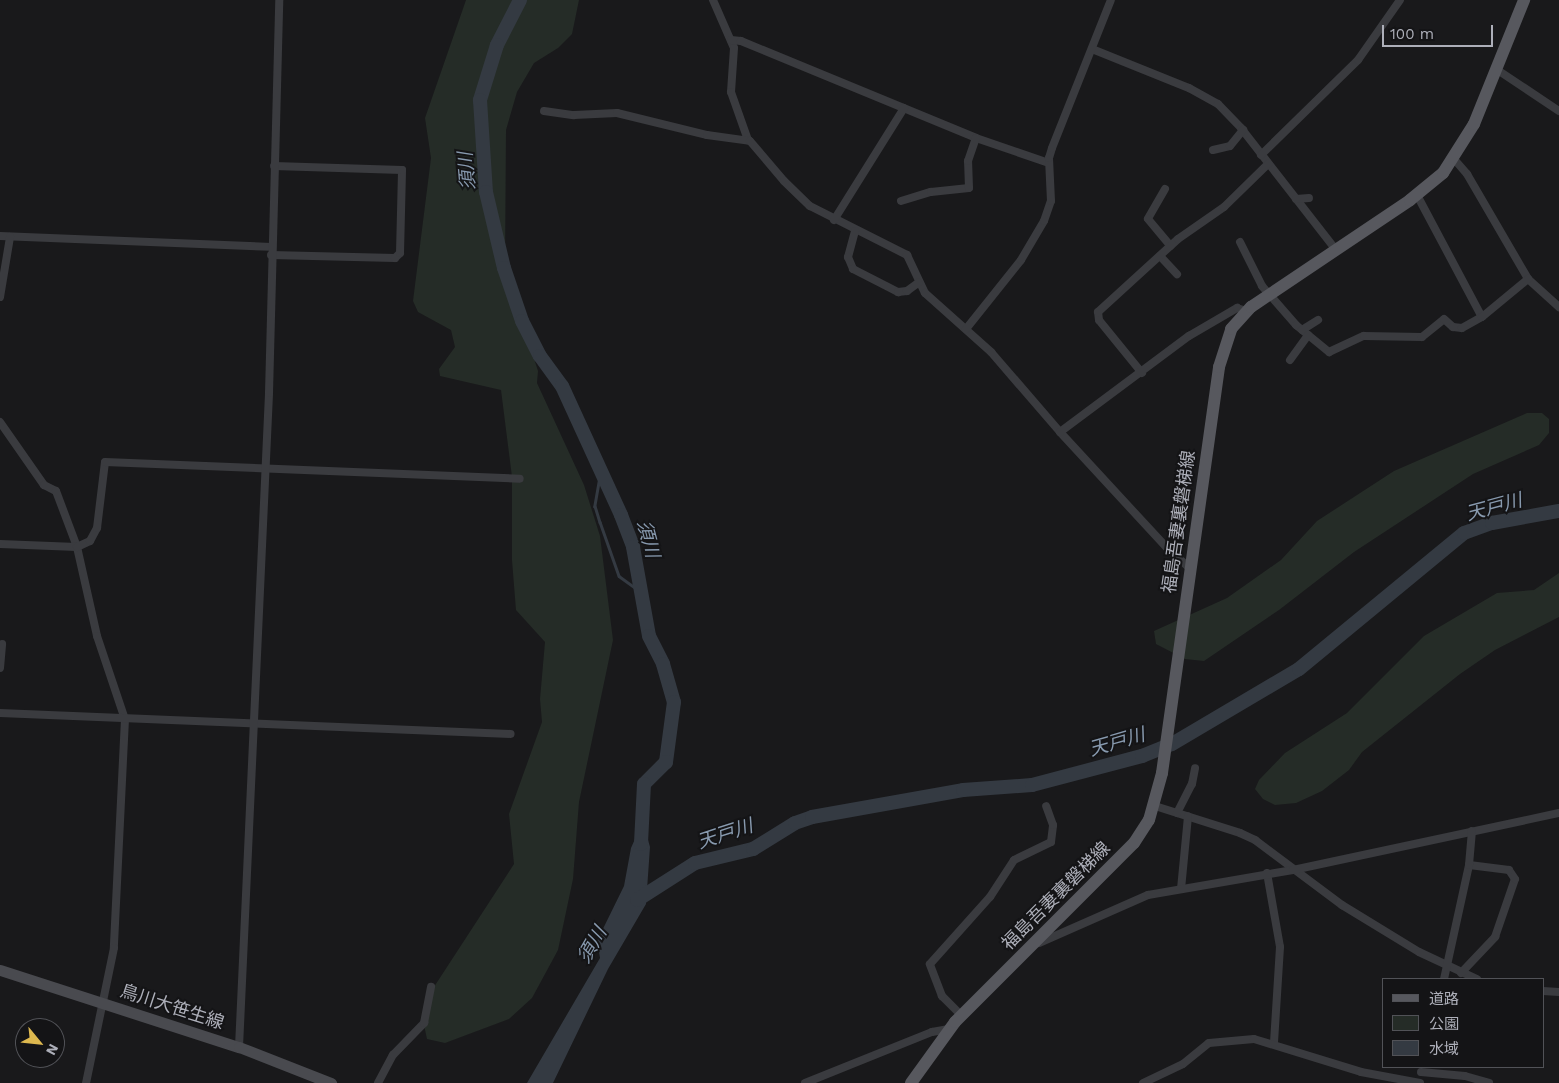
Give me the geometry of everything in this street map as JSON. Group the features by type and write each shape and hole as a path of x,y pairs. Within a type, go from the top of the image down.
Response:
{"main road":[{"name":"福島吾妻裏磐梯線","path":"910,1083 961,1015 1134,843 1155,806 1162,773 1172,689 1220,360 1231,329 1246,311 1269,294 1417,195 1454,159 1474,124 1524,0"}],"street":[{"path":"240,1047 265,470 280,0"},
{"path":"713,0 731,40 735,58 731,92 748,140 803,200 834,220 906,255 918,284 996,357 1060,432 1169,550 1190,568"},
{"path":"966,329 1021,260 1044,222 1051,200 1050,163 1052,148 1112,0"},
{"path":"1261,155 1358,60 1400,0"},
{"path":"731,40 740,41 976,138 1050,163"},
{"path":"1092,49 1202,94 1218,104 1243,130 1336,250"},
{"path":"1496,69 1559,110"},
{"path":"834,220 904,108"},
{"path":"544,112 574,115 617,113 707,135 748,140"},
{"path":"1213,150 1230,146 1243,130"},
{"path":"901,201 931,192 969,188 968,161 976,138"},
{"path":"1454,159 1467,174 1528,279 1559,306"},
{"path":"1142,372 1096,316 1171,246 1224,207 1268,164"},
{"path":"0,236 395,258 400,253 402,170 274,166"},
{"path":"1165,189 1148,219 1171,246"},
{"path":"1417,195 1482,316"},
{"path":"1296,199 1310,198"},
{"path":"855,231 848,257 853,269 900,293 918,284"},
{"path":"0,297 10,237"},
{"path":"1240,242 1269,294 1305,332 1329,352 1364,336 1422,337 1444,319 1459,329 1482,316 1528,279"},
{"path":"1160,256 1177,274"},
{"path":"1060,432 1189,336 1237,308 1246,311"},
{"path":"1290,360 1305,332 1318,320"},
{"path":"0,422 40,480 56,491 77,547 96,636 125,719 114,948 86,1083"},
{"path":"0,544 77,547 90,541 97,528 105,462 520,479"},
{"path":"0,668 2,644"},
{"path":"0,713 253,725 511,734"},
{"path":"1177,813 1192,784 1195,768"},
{"path":"961,1015 942,996 930,964 990,897 1017,857 1051,842 1054,835 1053,825 1046,806"},
{"path":"1155,806 1240,833 1274,853 1329,897 1447,966 1475,978"},
{"path":"1032,943 1040,942 1133,899 1267,873 1293,870 1559,813"},
{"path":"1182,890 1188,816"},
{"path":"1444,978 1469,865 1472,831"},
{"path":"1461,972 1493,940 1515,879 1507,869 1469,865"},
{"path":"1267,873 1280,947 1274,1042"},
{"name":"鳥川大笹生線","path":"0,970 240,1047 331,1083"},
{"path":"378,1083 393,1055 424,1023 431,987"},
{"path":"1544,991 1559,992"},
{"path":"805,1083 932,1032 949,1029"},
{"path":"1143,1083 1178,1067 1212,1042 1254,1039 1274,1042 1361,1072 1418,1083 1422,1069 1465,1076 1489,1083"}],"green space":[{"path":"466,0 579,0 572,34 558,48 534,63 517,92 506,130 505,267 538,371 537,383 584,485 600,536 613,640 579,802 573,879 558,950 532,998 509,1019 445,1043 427,1039 424,1025 432,990 514,864 509,814 542,722 540,699 545,642 516,610 512,560 512,477 501,390 440,376 439,369 455,347 451,330 418,312 413,301 431,158 425,118"},
{"path":"1527,413 1542,413 1549,419 1549,433 1539,445 1473,474 1354,552 1279,610 1204,661 1185,659 1156,644 1154,631 1227,598 1281,560 1317,521 1394,471"},
{"path":"1559,573 1559,617 1495,650 1460,674 1362,752 1349,770 1322,791 1296,803 1275,805 1263,799 1255,789 1259,780 1285,753 1347,713 1424,636 1497,593 1534,590"}],"water":[{"path":"643,821 650,847 646,904 608,969 553,1083 527,1083 600,958 597,941 624,886 631,848"}],"waterway":[{"name":"須川","path":"520,0 497,45 480,100 486,192 504,268 522,321 540,356 562,386 621,515 633,547 649,636 663,664 674,702 666,762 644,784 641,844"},
{"path":"601,471 595,506 600,522 619,576 641,592"},
{"name":"天戸川","path":"637,900 695,863 753,849 795,823 812,817 963,790 1032,785 1142,756 1172,744 1299,669 1464,533 1492,523 1559,511"}]}
